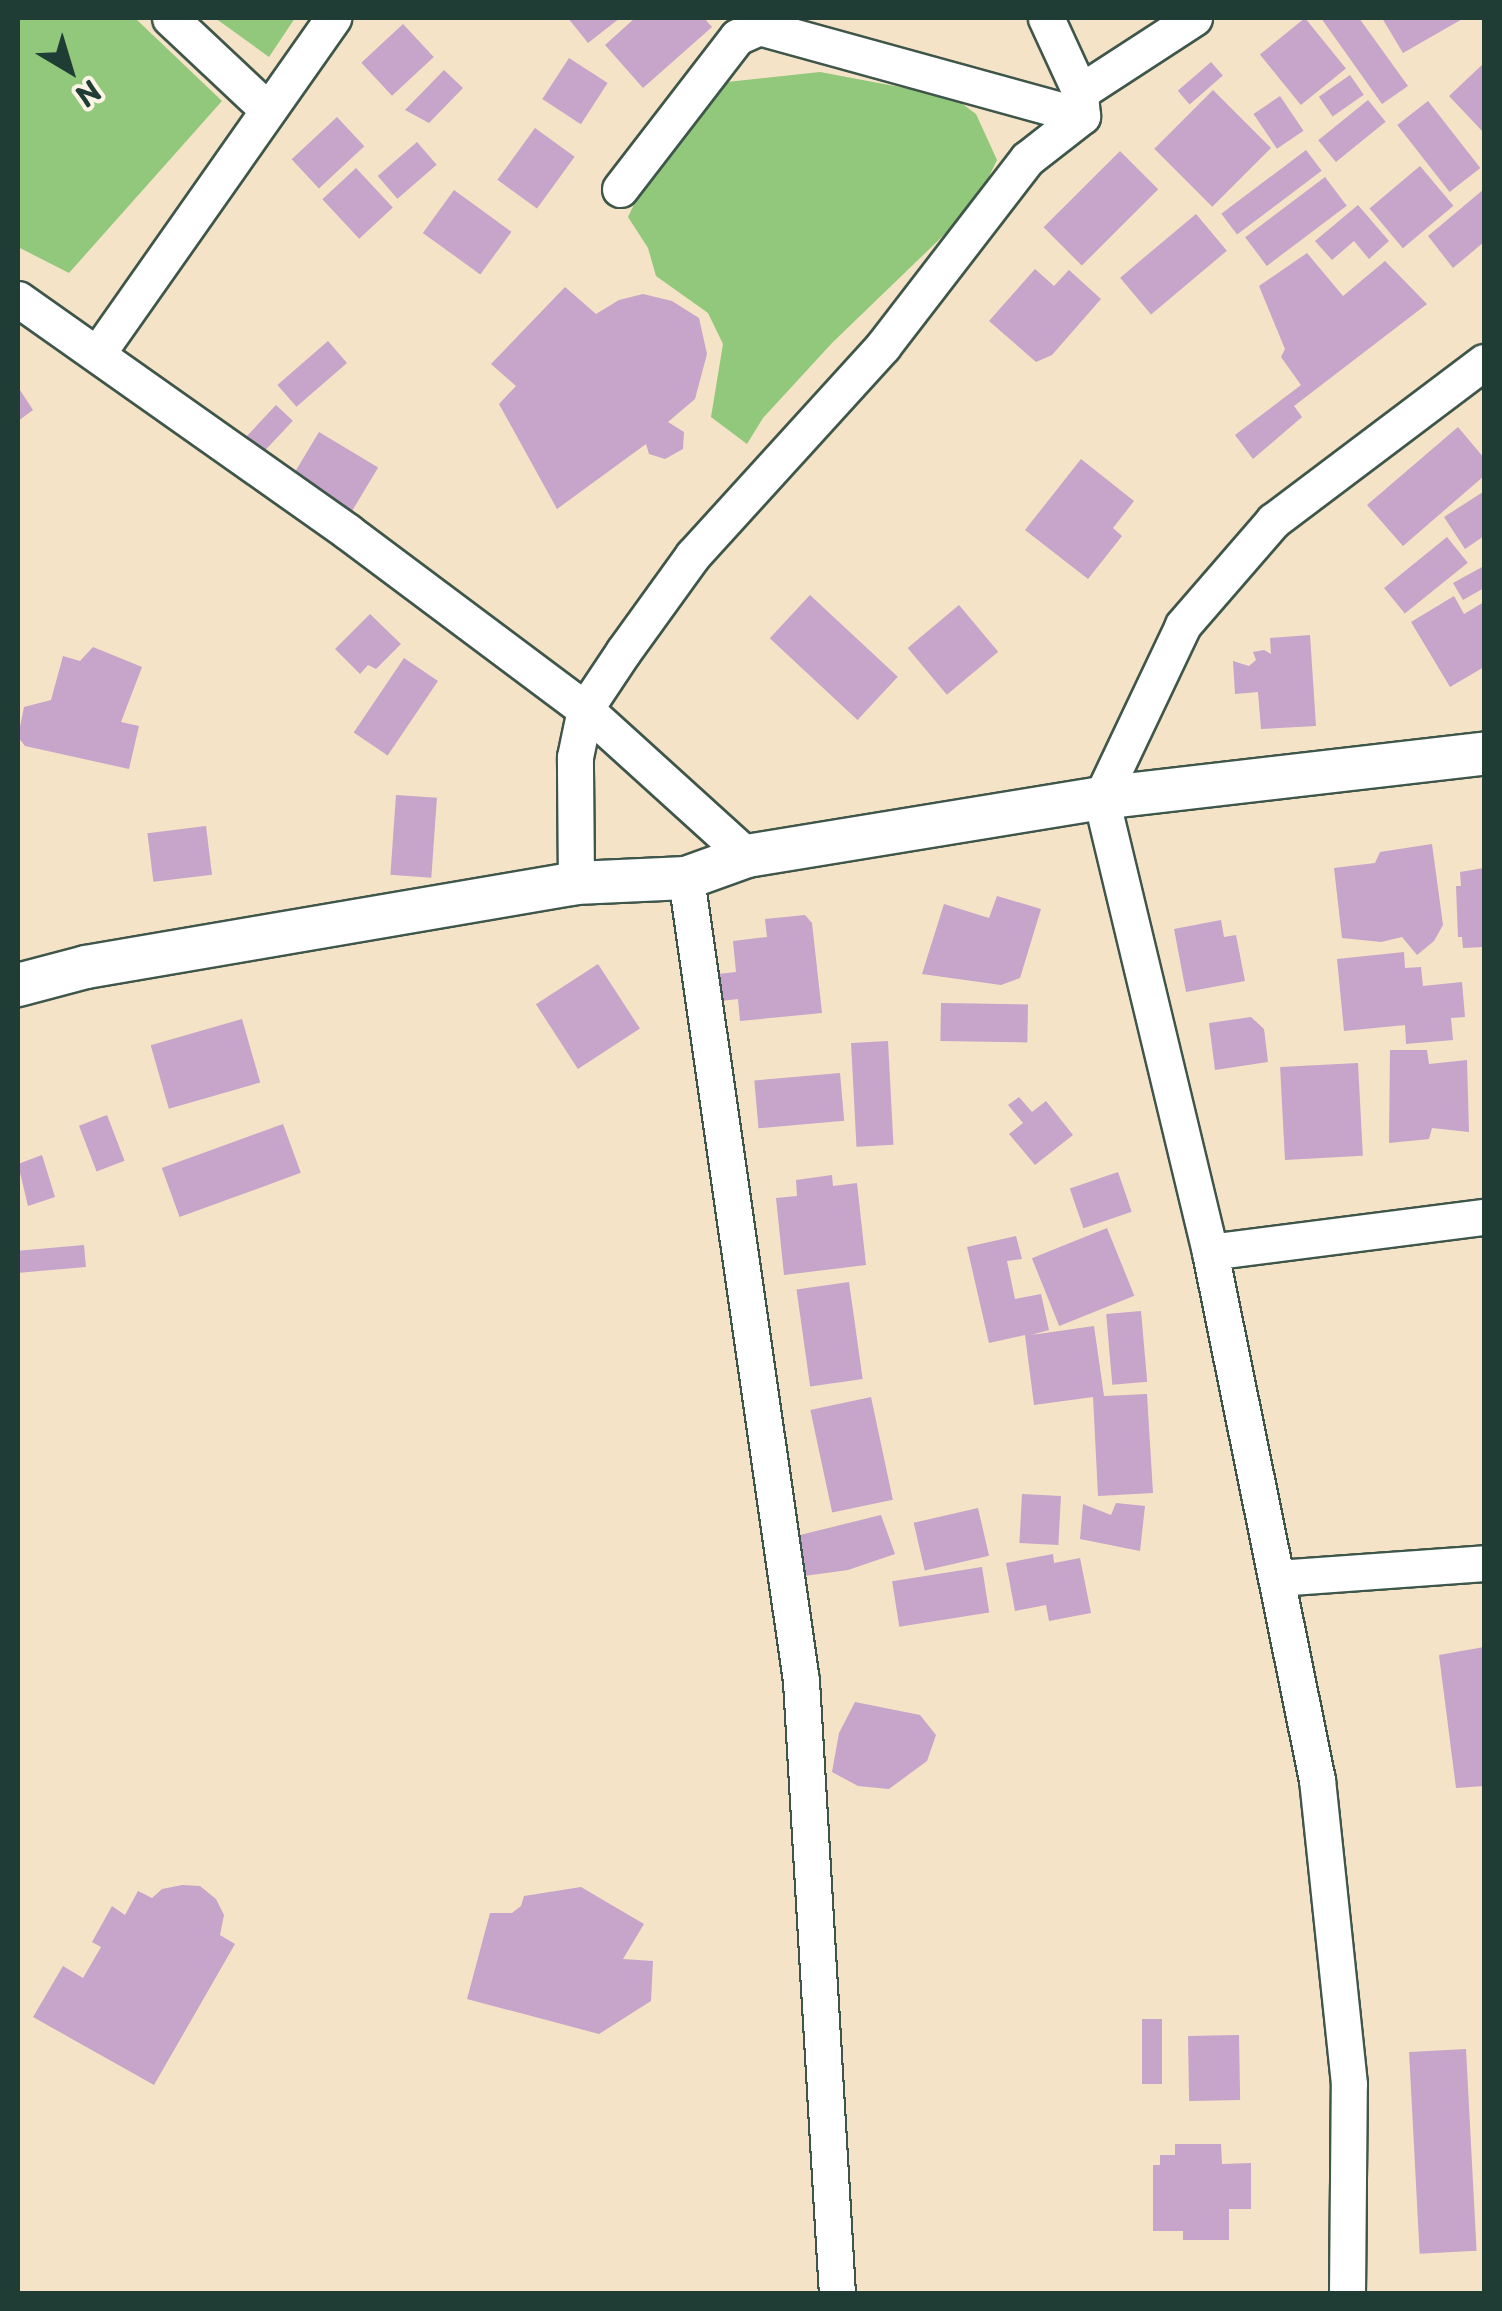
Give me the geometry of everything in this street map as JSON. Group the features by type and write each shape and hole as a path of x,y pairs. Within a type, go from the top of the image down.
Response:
{"street":[{"path":"170,18 268,110"},
{"path":"97,354 334,18"},
{"path":"1046,18 1081,104"},
{"path":"576,883 575,757 585,709 693,555 883,346 1027,158 1081,104 1194,18"},
{"path":"620,189 737,37 759,28 1081,104"},
{"path":"18,299 348,532 585,709 747,856"},
{"path":"1347,2294 1349,2084 1317,1780 1210,1252 1101,798 1183,625 1273,520 1484,362"},
{"path":"18,984 86,967 576,883 686,878 747,856 1101,798 1484,754"},
{"path":"686,878 802,1681 836,2294"},
{"path":"1210,1252 1484,1217"},
{"path":"1277,1578 1484,1563"}],"green space":[{"path":"18,18 135,18 222,101 69,273 18,247"},
{"path":"215,18 295,18 269,57"},
{"path":"820,72 953,97 976,114 997,160 975,205 832,343 763,418 747,444 711,417 723,344 708,313 656,276 648,248 628,217 648,175 727,82"}],"building":[{"path":"568,18 620,18 588,43"},
{"path":"635,18 704,18 712,27 643,88 605,45"},
{"path":"1305,18 1346,69 1301,105 1260,55"},
{"path":"1321,18 1359,18 1408,86 1382,104"},
{"path":"1382,18 1464,18 1403,53"},
{"path":"403,24 434,57 392,96 361,63"},
{"path":"569,58 608,83 581,124 542,99"},
{"path":"1211,62 1223,76 1190,104 1178,91"},
{"path":"1484,63 1484,133 1449,96"},
{"path":"444,70 463,88 429,123 405,110"},
{"path":"1350,75 1364,95 1333,116 1319,97"},
{"path":"1213,90 1271,148 1212,207 1154,149"},
{"path":"1280,96 1303,131 1277,149 1253,114"},
{"path":"1368,100 1386,122 1336,162 1318,140"},
{"path":"1428,101 1480,168 1450,192 1397,125"},
{"path":"337,117 364,146 319,189 292,159"},
{"path":"535,128 575,157 537,209 497,180"},
{"path":"417,142 437,165 397,199 378,176"},
{"path":"1306,150 1322,171 1237,235 1221,214"},
{"path":"1120,151 1158,189 1082,266 1044,227"},
{"path":"1420,166 1453,206 1403,248 1369,208"},
{"path":"356,168 393,207 359,239 322,199"},
{"path":"1325,177 1347,206 1267,266 1245,237"},
{"path":"1484,189 1484,242 1453,268 1428,236"},
{"path":"454,190 511,232 480,275 423,233"},
{"path":"1358,205 1389,241 1369,259 1354,241 1332,260 1315,241"},
{"path":"1196,214 1227,251 1151,314 1120,278"},
{"path":"1307,253 1343,296 1385,261 1427,304 1294,406 1302,417 1253,459 1235,435 1301,385 1281,357 1285,349 1259,286"},
{"path":"1035,269 1054,286 1069,270 1101,299 1052,355 1036,362 989,321"},
{"path":"565,287 596,314 619,300 643,294 672,301 699,318 707,354 695,399 668,422 684,432 683,449 665,459 649,454 646,444 557,509 499,404 516,386 491,364"},
{"path":"328,341 347,363 296,407 277,385"},
{"path":"18,387 33,410 18,421"},
{"path":"276,405 293,421 261,455 244,439"},
{"path":"1458,427 1484,458 1484,476 1403,546 1367,505"},
{"path":"319,432 378,468 352,511 293,476"},
{"path":"1081,459 1134,501 1113,528 1122,536 1088,579 1025,530"},
{"path":"1483,492 1484,536 1465,549 1444,517"},
{"path":"1447,537 1468,563 1405,614 1384,588"},
{"path":"1484,566 1484,588 1463,600 1453,583"},
{"path":"810,595 898,677 858,720 770,638"},
{"path":"1454,596 1464,614 1484,602 1484,667 1450,687 1411,622"},
{"path":"959,605 998,652 947,695 908,648"},
{"path":"370,614 401,644 376,669 368,665 360,674 335,649"},
{"path":"1310,635 1316,726 1261,729 1258,692 1235,694 1233,661 1249,666 1256,660 1253,652 1264,650 1271,654 1270,638"},
{"path":"93,647 142,667 121,722 139,726 129,769 25,746 18,737 24,707 51,700 63,656 80,661"},
{"path":"404,658 438,681 388,756 354,733"},
{"path":"396,795 437,798 431,878 390,875"},
{"path":"206,826 212,875 153,882 147,833"},
{"path":"1432,844 1443,925 1434,941 1417,955 1402,937 1381,942 1342,938 1334,868 1375,863 1380,852"},
{"path":"1484,868 1484,947 1463,948 1462,937 1458,937 1456,886 1461,886 1460,872"},
{"path":"997,896 1041,909 1020,978 1001,985 922,974 944,904 989,918"},
{"path":"805,915 812,923 822,1013 740,1021 738,999 721,1001 718,974 736,972 733,941 767,937 765,919"},
{"path":"1221,920 1224,937 1236,935 1245,981 1186,992 1174,929"},
{"path":"1404,952 1405,968 1421,967 1423,986 1462,982 1465,1017 1451,1018 1453,1040 1406,1044 1405,1025 1344,1031 1337,959"},
{"path":"598,964 640,1029 578,1069 536,1004"},
{"path":"941,1003 1028,1005 1027,1043 940,1041"},
{"path":"1251,1017 1264,1029 1268,1062 1215,1070 1209,1023"},
{"path":"242,1019 260,1082 169,1109 151,1045"},
{"path":"888,1041 893,1145 856,1147 851,1043"},
{"path":"1390,1050 1427,1050 1429,1064 1467,1060 1469,1132 1432,1128 1429,1139 1389,1143"},
{"path":"1358,1063 1363,1156 1285,1160 1280,1067"},
{"path":"840,1073 844,1121 759,1128 754,1080"},
{"path":"1019,1097 1032,1112 1046,1101 1073,1135 1035,1165 1009,1134 1023,1123 1008,1105"},
{"path":"107,1115 125,1161 97,1171 79,1126"},
{"path":"283,1124 301,1173 180,1217 162,1168"},
{"path":"42,1155 55,1197 28,1206 18,1164"},
{"path":"1118,1172 1132,1212 1083,1228 1070,1189"},
{"path":"832,1175 833,1186 857,1183 866,1265 784,1275 776,1198 797,1196 796,1180"},
{"path":"1107,1228 1134,1296 1059,1326 1032,1258"},
{"path":"1016,1236 1022,1259 1007,1261 1015,1299 1041,1294 1049,1330 1031,1335 1094,1326 1104,1396 1147,1394 1153,1493 1098,1496 1093,1397 1034,1405 1025,1335 989,1343 967,1247"},
{"path":"84,1245 86,1267 20,1273 18,1251"},
{"path":"849,1282 863,1379 810,1386 797,1289"},
{"path":"1141,1311 1147,1382 1112,1385 1106,1314"},
{"path":"871,1397 893,1500 832,1513 810,1410"},
{"path":"1022,1494 1061,1496 1058,1545 1019,1543"},
{"path":"1116,1503 1145,1506 1140,1551 1080,1539 1083,1504 1111,1515"},
{"path":"978,1508 989,1556 925,1571 914,1523"},
{"path":"881,1515 895,1554 848,1570 804,1576 796,1536"},
{"path":"1053,1554 1054,1563 1080,1558 1091,1613 1049,1621 1046,1605 1015,1611 1006,1563"},
{"path":"982,1567 989,1612 899,1627 892,1581"},
{"path":"1484,1647 1484,1786 1456,1788 1439,1655"},
{"path":"855,1702 920,1715 936,1735 927,1761 889,1789 858,1786 832,1772 839,1733"},
{"path":"200,1886 216,1899 224,1915 220,1935 235,1944 154,2085 33,2017 63,1966 83,1978 101,1947 92,1942 112,1906 125,1915 138,1891 152,1898 162,1889"},
{"path":"581,1887 644,1924 623,1959 653,1961 651,2001 599,2034 467,1999 490,1913 512,1913 521,1906 524,1896"},
{"path":"1142,2019 1162,2019 1162,2084 1142,2084"},
{"path":"1239,2035 1240,2100 1189,2101 1188,2036"},
{"path":"1466,2049 1477,2251 1420,2254 1409,2052"},
{"path":"1175,2144 1221,2144 1222,2164 1251,2163 1251,2209 1229,2209 1229,2240 1183,2240 1183,2231 1153,2231 1153,2165 1160,2165 1160,2155 1175,2155"}]}
